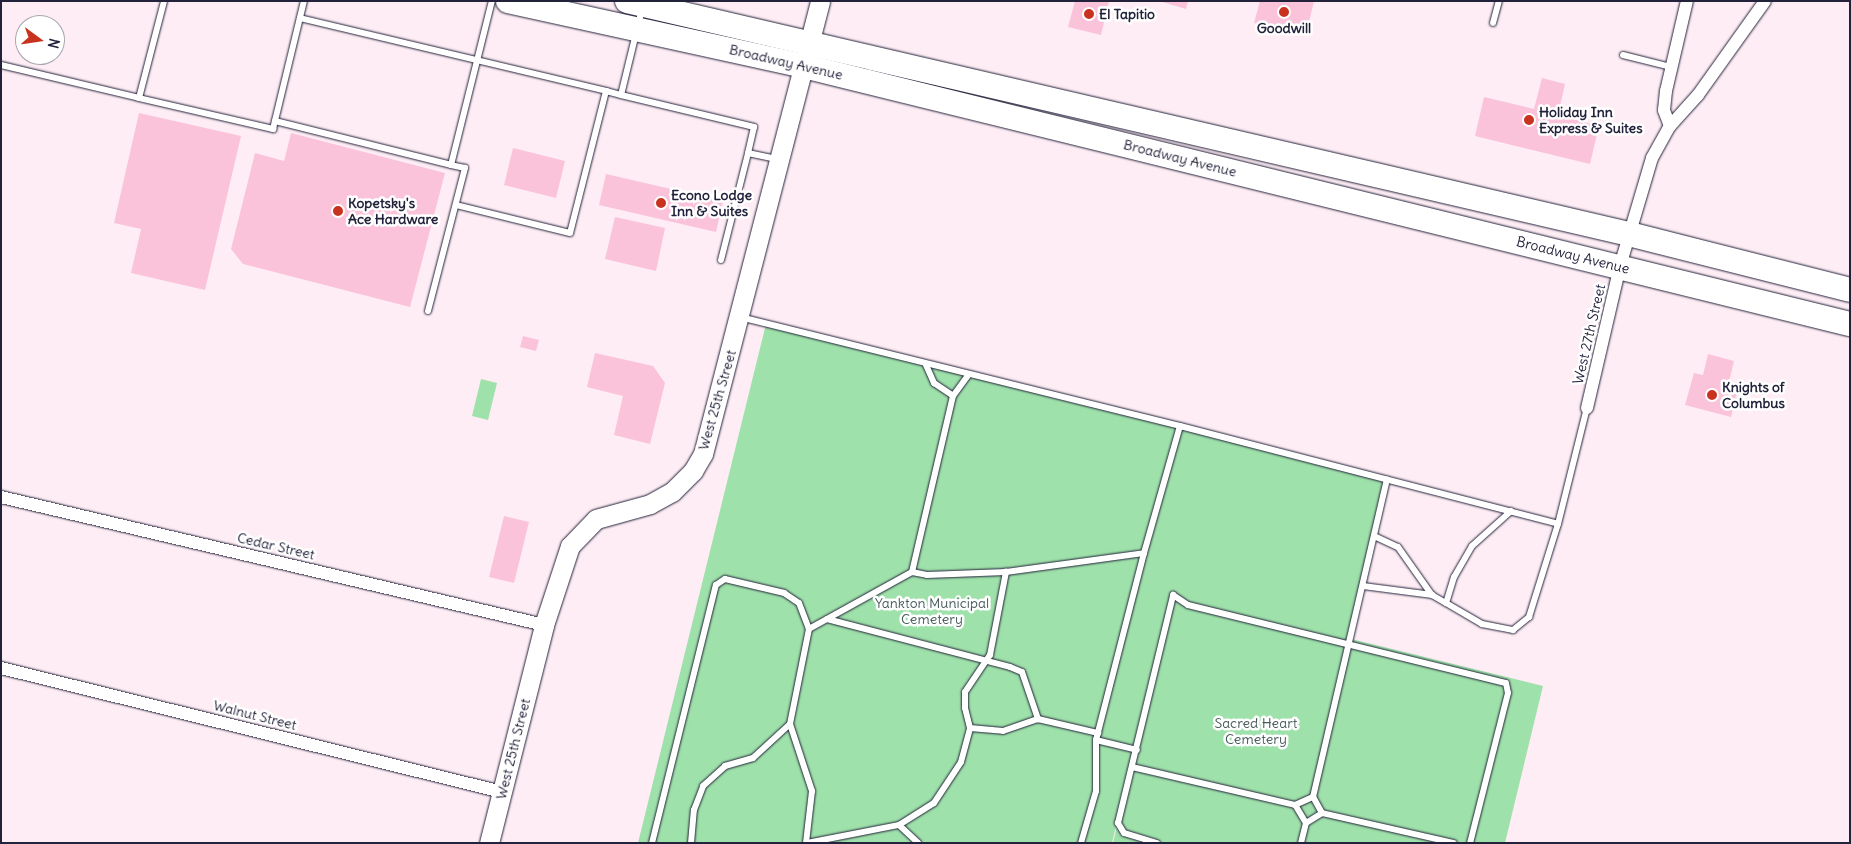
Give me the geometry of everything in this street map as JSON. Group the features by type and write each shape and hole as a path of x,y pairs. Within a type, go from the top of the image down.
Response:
{"highway":[{"name":"Broadway Avenue","path":"508,1 548,6 637,29 804,66 1850,324"},
{"name":"Broadway Avenue","path":"638,2 1628,234 1850,290"}],"street":[{"name":"West 25th Street","path":"489,843 544,625 570,546 590,523 609,513 650,504 672,492 693,471 710,435 820,1"},
{"path":"1670,126 1664,110 1670,67 1687,1"},
{"name":"West 27th Street","path":"1587,408 1628,234 1652,158 1670,126 1698,95 1765,1"},
{"name":"Cedar Street","path":"1,498 544,625"},
{"name":"Walnut Street","path":"1,668 502,792"}],"lane":[{"path":"140,98 164,1"},
{"path":"1,65 273,129 304,1"},
{"path":"451,165 492,1"},
{"path":"1493,23 1498,1"},
{"path":"621,95 637,29 638,2"},
{"path":"300,18 754,126 721,260"},
{"path":"1623,55 1670,67"},
{"path":"456,205 570,232 606,91"},
{"path":"275,121 466,168 428,311"},
{"path":"748,153 780,160"},
{"path":"740,317 1387,478 1558,524"},
{"path":"926,364 934,383 953,396"},
{"path":"912,572 953,396 970,374"},
{"path":"1363,586 1432,595 1482,624 1513,630 1529,617 1558,524 1587,408"},
{"path":"1081,843 1096,791 1097,736 1144,553 1180,426"},
{"path":"1322,813 1312,796 1387,478"},
{"path":"1446,603 1454,577 1472,546 1511,511"},
{"path":"1374,536 1398,547 1432,595"},
{"path":"810,629 912,572 927,575 1006,572 1144,553"},
{"path":"652,843 716,584 725,579 784,593 799,603 810,629 790,724 812,791 806,843 899,825 934,803 950,783 961,762 970,728 965,708 965,692 990,655 1006,572"},
{"path":"1157,843 1124,833 1118,823 1173,595 1188,605 1506,683 1508,693 1470,843"},
{"path":"827,619 1022,672 1038,719"},
{"path":"970,728 1003,731 1038,719 1137,750"},
{"path":"691,843 694,810 702,786 725,766 752,758 790,724"},
{"path":"1132,767 1295,805 1312,796"},
{"path":"1295,805 1306,823"},
{"path":"1301,843 1306,823 1322,813 1454,843"},
{"path":"899,825 918,843"}],"green space":[{"name":"Yankton Municipal Cemetery","path":"766,324 1387,479 1351,639 1543,686 1505,843 1113,843 1138,735 1112,843 638,843"},
{"path":"481,379 497,383 488,420 472,416"}],"building":[{"name":"El Tapitio","path":"1075,1 1109,1 1101,35 1068,27"},
{"path":"1159,1 1188,1 1186,9"},
{"name":"Goodwill","path":"1260,1 1314,1 1306,35 1254,23"},
{"name":"Holiday Inn Express & Suites","path":"1542,78 1565,84 1558,115 1599,126 1590,164 1475,136 1484,97 1534,109"},
{"path":"139,113 241,136 205,290 131,273 141,229 114,223"},
{"name":"Kopetsky's Ace Hardware","path":"291,133 445,173 410,307 243,264 231,249 255,153 284,161"},
{"path":"513,148 565,161 556,198 504,185"},
{"name":"Econo Lodge Inn & Suites","path":"606,174 723,201 716,232 599,205"},
{"path":"615,217 665,228 656,271 605,259"},
{"path":"523,336 539,340 536,351 520,347"},
{"path":"595,353 653,366 665,383 650,444 614,435 623,396 587,387"},
{"name":"Knights of Columbus","path":"1708,354 1734,361 1729,382 1739,384 1731,417 1685,405 1694,373 1703,375"},
{"path":"504,516 529,522 514,583 489,577"}],"place":[{"name":"Goodwill","path":"1284,12"},
{"name":"El Tapitio","path":"1089,14"},
{"name":"Holiday Inn Express & Suites","path":"1529,120"},
{"name":"Econo Lodge Inn & Suites","path":"661,203"},
{"name":"Kopetsky's Ace Hardware","path":"338,211"},
{"name":"Knights of Columbus","path":"1712,395"}],"park label":[{"name":"Sacred Heart Cemetery","path":"1256,732"}]}
